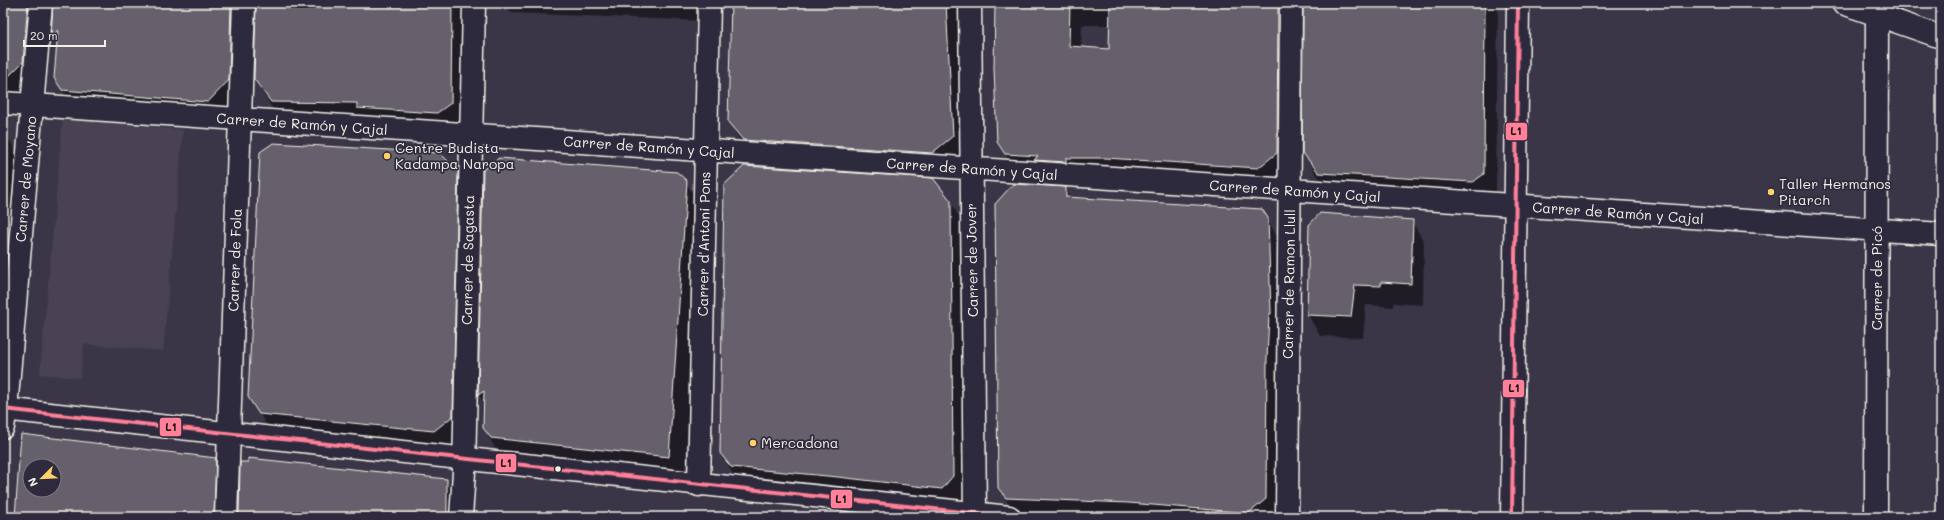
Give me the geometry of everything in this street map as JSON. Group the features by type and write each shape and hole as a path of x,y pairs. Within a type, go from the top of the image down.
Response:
{"street":[{"name":"Carrer de Moyano","path":"4,415 42,3"},
{"name":"Carrer de Fola","path":"226,517 244,3"},
{"name":"Carrer de Sagasta","path":"461,517 474,3"},
{"name":"Carrer d'Antoni Pons","path":"699,485 709,3"},
{"name":"Carrer de Jover","path":"970,3 975,516"},
{"name":"Carrer de Ramon Llull","path":"1287,517 1291,3"},
{"path":"1512,517 1518,3"},
{"path":"1843,3 1877,9 1941,37"},
{"name":"Carrer de Picó","path":"1876,517 1877,9"},
{"name":"Carrer de Ramón y Cajal","path":"3,103 1941,234"},
{"path":"4,415 230,434 975,516 1009,517"}],"shaded area":[{"path":"63,118 183,130 163,351 84,344 80,378 40,374"}],"building":[{"path":"3,3 28,3 23,62 3,82"},
{"path":"53,3 231,3 229,80 208,102 62,90 54,78 58,30 51,37"},
{"path":"256,3 452,3 451,103 437,113 357,108 357,103 271,102 254,79"},
{"path":"731,3 946,3 953,136 932,153 743,140 728,122"},
{"path":"995,3 1070,3 1069,46 1109,49 1110,3 1278,3 1277,153 1258,168 1106,158 1066,158 1066,162 1034,160 1038,156 1005,154 997,142 994,68"},
{"path":"1303,3 1485,3 1484,174 1473,182 1319,173 1302,152"},
{"path":"273,143 440,153 458,171 453,416 434,431 259,414 248,397 260,152"},
{"path":"499,158 677,172 687,181 669,457 491,438 483,428 484,391 478,395 483,170"},
{"path":"744,166 933,178 951,201 953,476 942,489 731,467 720,453 724,185"},
{"path":"1013,184 1066,187 1066,197 1262,209 1268,218 1271,314 1269,314 1267,359 1266,499 1249,513 1129,503 1006,498 998,488 995,204"},
{"path":"1320,213 1413,220 1411,284 1381,282 1381,286 1355,285 1351,317 1307,315 1309,225"},
{"path":"21,434 216,458 214,517 15,517"},
{"path":"248,458 447,479 447,515 433,517 239,517 240,462 248,462"}],"transit line":[{"name":"L1","path":"1512,517 1518,3"},
{"name":"L1","path":"3,409 1009,517"}],"place":[{"name":"Centre Budista Kadampa Naropa","path":"387,156"},
{"name":"Taller Hermanos Pitarch","path":"1771,192"},
{"name":"Mercadona","path":"753,443"}]}
